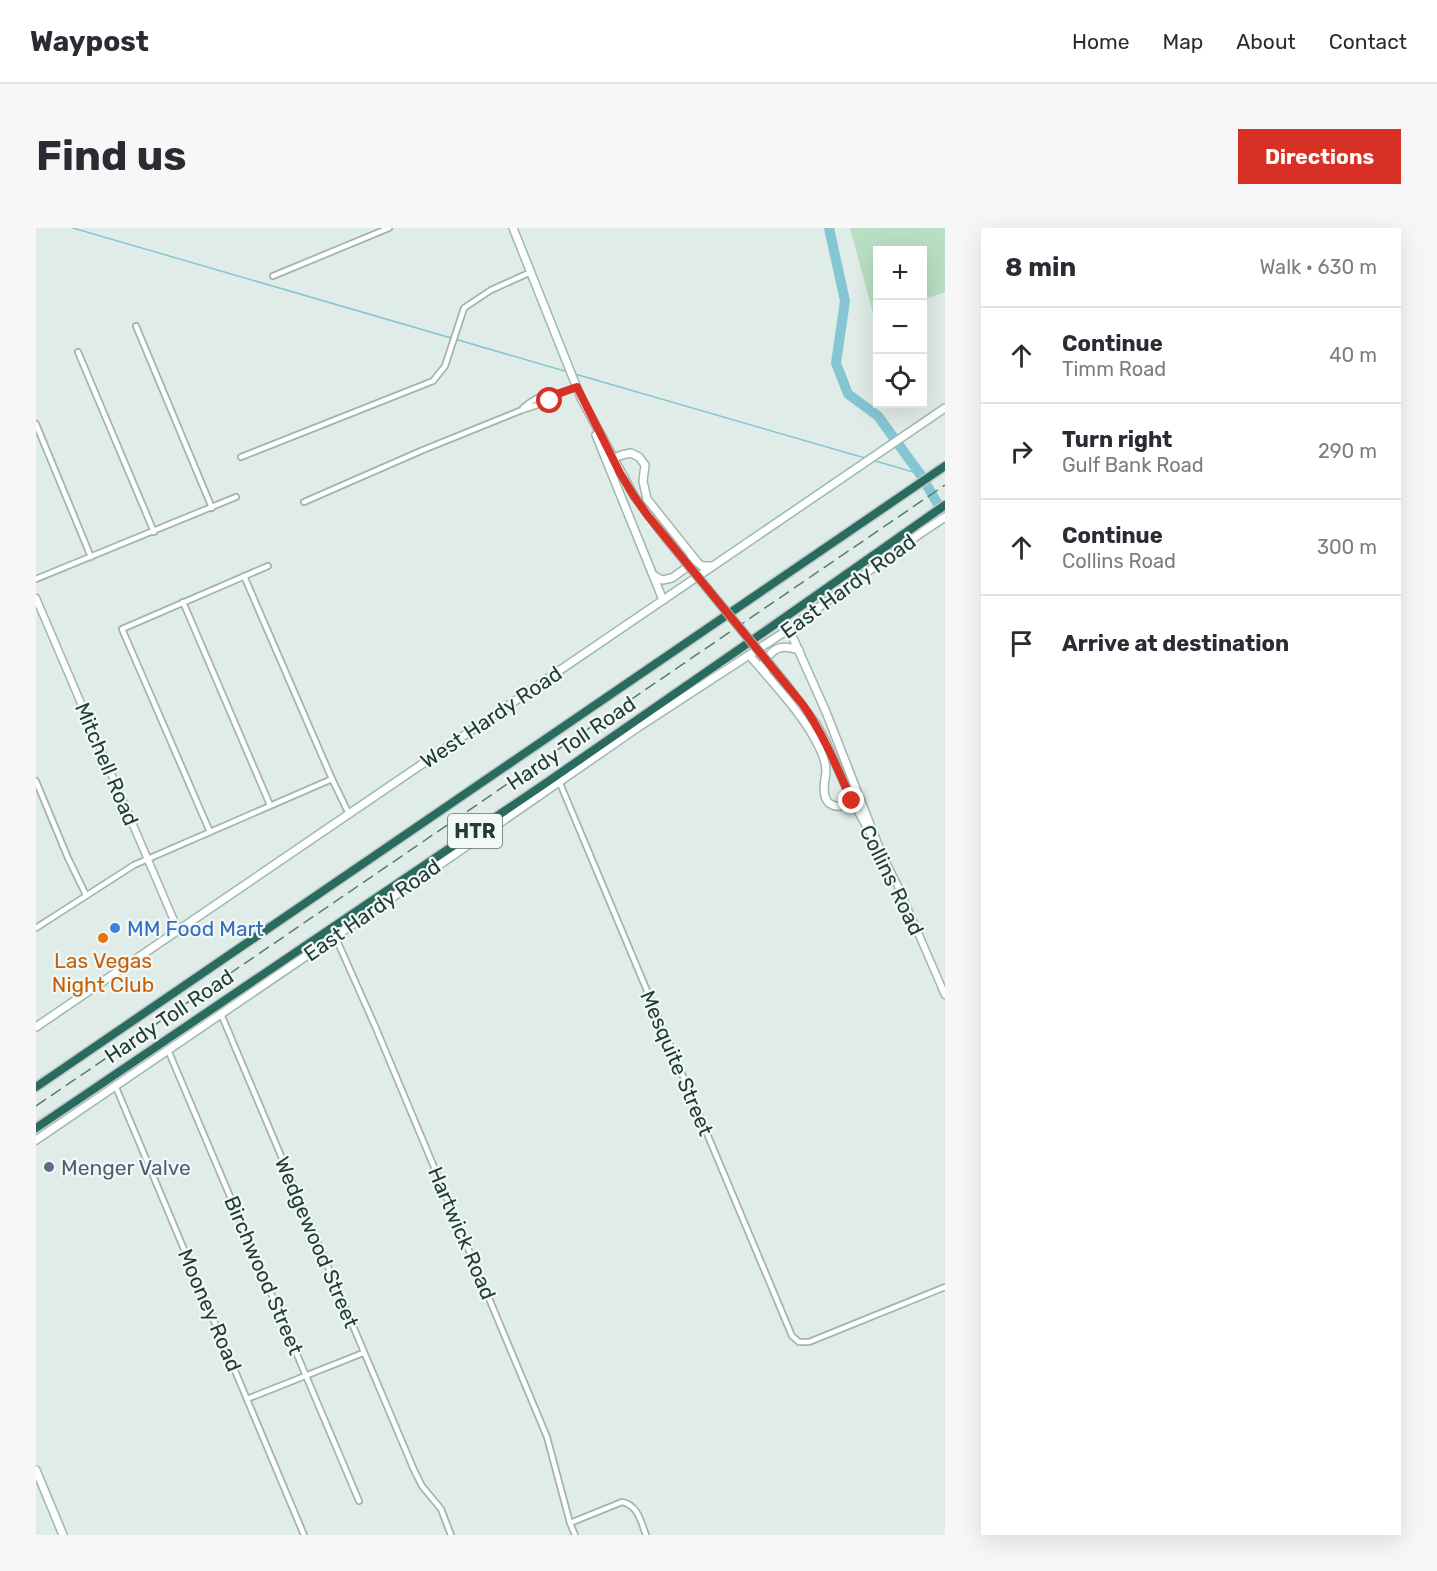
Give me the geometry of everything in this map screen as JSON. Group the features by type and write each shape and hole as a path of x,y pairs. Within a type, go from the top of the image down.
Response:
{"highway":[{"name":"Hardy Toll Road","path":"36,1087 945,466"},
{"name":"Hardy Toll Road","path":"36,1128 546,783 945,505"}],"main road":[{"path":"513,228 581,398 610,460 663,600"},
{"name":"West Hardy Road","path":"36,1027 945,408"},
{"path":"610,460 631,453 643,460 645,465 643,486 647,499 691,555 702,566 713,566"},
{"name":"Collins Road","path":"610,460 665,537 816,724 856,800"},
{"name":"East Hardy Road","path":"36,1140 640,726 750,656 945,517"},
{"path":"653,575 662,580 672,578 690,565 691,555"},
{"path":"789,629 800,650 856,800 880,850"},
{"path":"767,675 764,664 768,656 778,647 786,646 800,650"},
{"path":"750,656 803,720 818,746 825,765 825,796 829,803 842,806 856,800"},
{"path":"36,1470 63,1535"}],"street":[{"path":"273,276 389,228"},
{"path":"241,457 433,381 445,366 464,308 491,290 531,272"},
{"path":"136,326 212,508"},
{"path":"78,351 154,532"},
{"path":"304,502 522,410 537,398 548,393 560,393 576,385"},
{"path":"36,424 92,557"},
{"path":"36,579 236,497"},
{"path":"210,832 122,629 268,566"},
{"path":"244,576 349,814"},
{"name":"Mitchell Road","path":"36,598 178,930"},
{"path":"183,602 270,805"},
{"path":"36,928 134,865 332,779"},
{"path":"36,781 86,895"},
{"name":"Mesquite Street","path":"559,781 792,1336 799,1342 809,1342 945,1287"},
{"name":"Collins Road","path":"880,850 945,995"},
{"name":"Hartwick Road","path":"335,936 547,1437 575,1535"},
{"name":"Wedgewood Street","path":"221,1014 414,1470 422,1486 438,1503 451,1535"},
{"name":"Birchwood Street","path":"168,1050 359,1501"},
{"name":"Mooney Road","path":"115,1085 304,1535"},
{"path":"247,1399 363,1353"},
{"path":"570,1523 622,1502 633,1506 646,1535"}],"green space":[{"path":"850,228 945,228 945,292 927,299 927,246 873,246 873,313"}],"waterway":[{"path":"73,228 568,372"},
{"path":"829,228 845,301 836,363 848,394 878,416 920,474 945,516"},
{"path":"575,374 865,458"},
{"path":"872,460 920,474"}],"railway":[{"path":"36,1106 945,485"}],"place":[{"name":"MM Food Mart","path":"115,928"},
{"name":"Las Vegas Night Club","path":"103,938"},
{"name":"Menger Valve","path":"49,1167"}],"route":[{"path":"550,401 560,393 577,387 634,496 803,705 826,742 852,801"}]}
